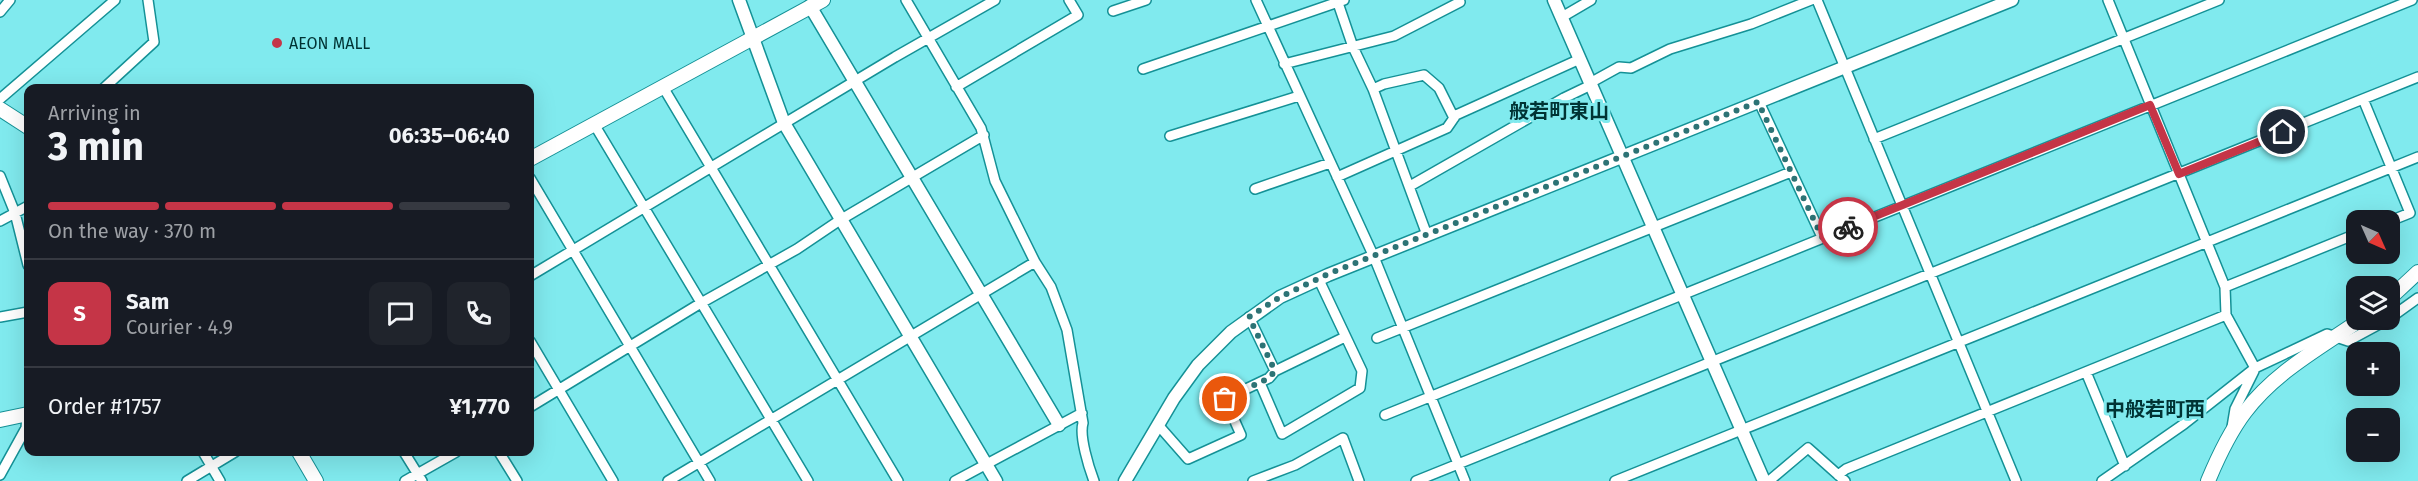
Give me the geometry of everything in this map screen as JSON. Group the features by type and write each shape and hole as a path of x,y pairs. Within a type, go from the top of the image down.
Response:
{"main road":[{"path":"534,157 817,3"},
{"path":"0,109 24,124"},
{"path":"2400,289 2418,272"},
{"path":"2208,481 2231,432 2244,412 2284,371 2346,329"},
{"path":"0,420 24,415"},
{"path":"301,456 316,481"}],"street":[{"path":"0,12 10,0"},
{"path":"0,99 115,0"},
{"path":"108,84 154,42 148,0"},
{"path":"739,0 784,123 996,481"},
{"path":"906,0 984,135 995,181 1035,262 1051,287 1067,330 1082,413 1086,453 1094,481"},
{"path":"534,274 855,80 995,0"},
{"path":"956,87 1078,15 1070,0"},
{"path":"1113,11 1146,0"},
{"path":"1256,0 1374,257 1465,481"},
{"path":"1284,64 1394,36 1460,2 1459,0"},
{"path":"1554,0 1764,481"},
{"path":"1562,17 1591,0"},
{"path":"1410,186 1619,67 1631,68 1670,49 1751,24 1811,0"},
{"path":"1817,0 2016,481"},
{"path":"1126,481 1174,398 1198,365 1249,317 1302,285 2012,0"},
{"path":"2108,0 2225,287 2226,315 2255,368"},
{"path":"1874,139 2219,0"},
{"path":"1384,415 2412,0"},
{"path":"1143,69 1341,1 1353,46 1373,89 1426,235"},
{"path":"817,3 855,80 1059,425"},
{"path":"1337,177 1395,149 1447,128 1454,118 1580,59"},
{"path":"1373,89 1384,84 1424,75 1439,88 1454,118"},
{"path":"1416,481 2418,76"},
{"path":"663,87 898,481"},
{"path":"1170,136 1299,96"},
{"path":"2363,99 2410,213 2400,217"},
{"path":"1758,102 1822,237"},
{"path":"594,124 808,481"},
{"path":"534,404 984,135"},
{"path":"1615,481 1628,479 1742,430 2418,157"},
{"path":"1255,189 1330,162"},
{"path":"1377,338 1791,172"},
{"path":"0,176 15,213 24,248"},
{"path":"534,185 710,481"},
{"path":"0,221 24,208"},
{"path":"2225,287 2346,238"},
{"path":"668,481 1035,262"},
{"path":"1260,383 1282,434 1360,388 1362,371 1319,280"},
{"path":"2400,311 2418,298"},
{"path":"0,317 24,313"},
{"path":"1769,481 1808,448 1841,478 1846,469 2226,315"},
{"path":"1249,317 1275,371"},
{"path":"2102,481 2184,424 2255,368 2327,334 2333,338 2348,340 2367,330"},
{"path":"1159,426 1188,459 1241,435 1225,399 1269,378 1275,371 1345,337"},
{"path":"534,347 613,481"},
{"path":"2231,432 2235,409 2255,368"},
{"path":"2086,372 2125,466"},
{"path":"955,481 1082,413"},
{"path":"0,475 24,432"},
{"path":"1253,481 1295,465 1343,438 1359,481"},
{"path":"205,456 220,481"},
{"path":"187,481 229,456"},
{"path":"407,456 420,477"},
{"path":"405,481 420,477 450,456"},
{"path":"501,456 517,481"}],"way so far":[{"path":"1225,399 1269,378 1275,371 1249,317 1280,297 1328,274 1758,102 1822,237 1848,227"}],"place":[{"name":"AEON MALL","path":"277,43"}],"district":[{"name":"般若町東山","path":"1559,111"},
{"name":"中般若町西","path":"2155,409"}],"route":[{"path":"1848,227 2150,105 2179,174 2283,132"}]}
